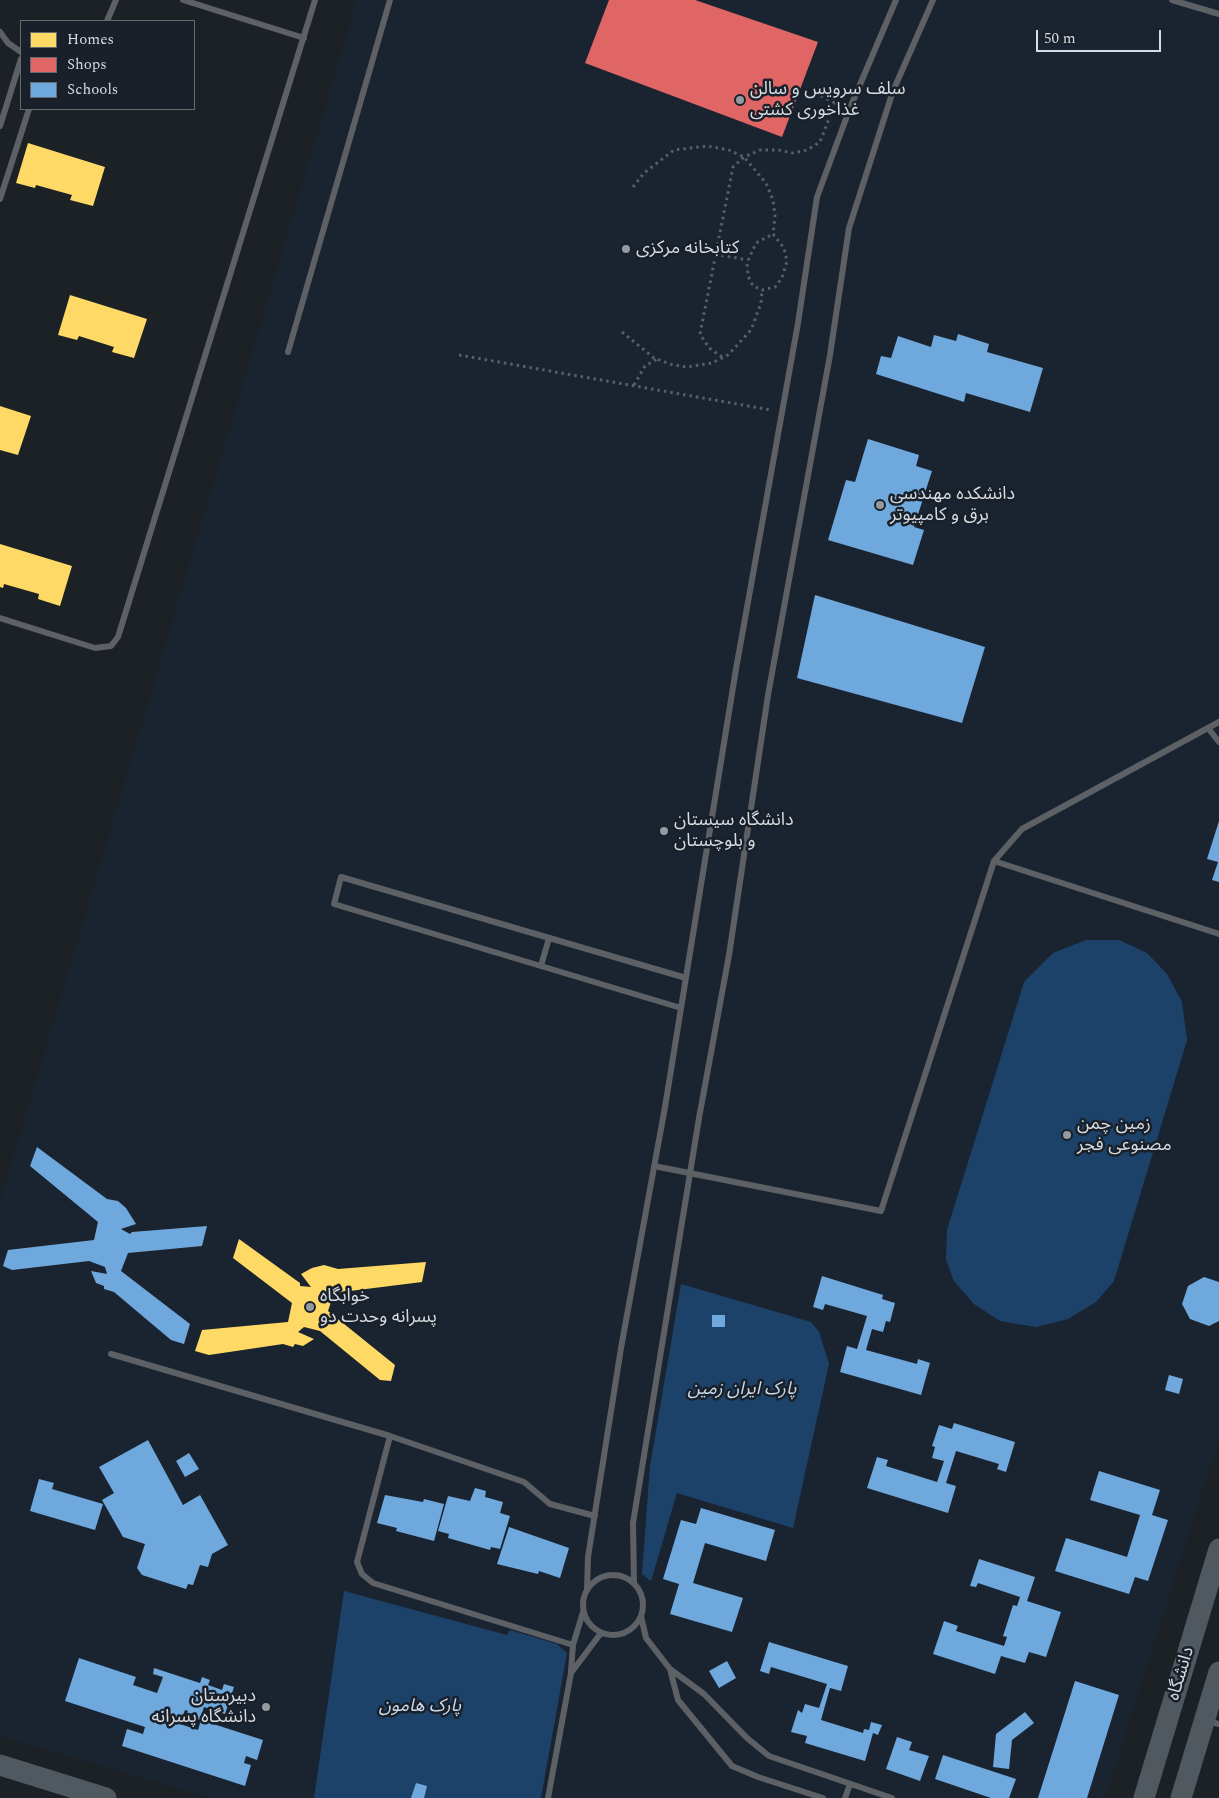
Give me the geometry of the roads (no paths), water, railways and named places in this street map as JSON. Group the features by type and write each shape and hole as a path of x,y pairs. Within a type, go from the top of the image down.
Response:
{"main road":[{"name":"دانشگاه","path":"1144,1798 1218,1555"},
{"name":"دانشگاه","path":"1181,1798 1212,1720 1219,1672"},
{"path":"0,1765 106,1798"}],"lane":[{"path":"107,20 116,0"},
{"path":"183,0 304,38"},
{"path":"0,618 95,648 111,646 118,638 315,0"},
{"path":"288,352 390,0"},
{"path":"548,1798 570,1673 573,1645 583,1612 582,1602 587,1588 588,1557 621,1348 681,1008 738,659 798,323 817,197 850,108 896,0"},
{"path":"892,1798 769,1756 747,1738 704,1694 670,1669 646,1638 641,1616 643,1602 634,1583 633,1523 690,1172 729,955 768,695 830,355 849,228 893,91 933,0"},
{"path":"1172,0 1219,14"},
{"path":"0,32 8,43 20,51"},
{"path":"0,126 20,61"},
{"path":"0,199 29,110"},
{"path":"654,1166 880,1210 994,861 1022,829 1219,722"},
{"path":"1208,728 1219,742"},
{"path":"994,861 1219,934"},
{"path":"681,1008 334,904 341,877 686,978"},
{"path":"542,966 549,938"},
{"path":"111,1354 390,1436 524,1482 550,1504 595,1516"},
{"path":"390,1436 357,1562 362,1574 373,1583 573,1645"},
{"path":"587,1588 598,1578 616,1574 634,1583"},
{"path":"583,1612 593,1628 601,1633 612,1636 622,1634 631,1629 641,1616"},
{"path":"570,1673 601,1633"},
{"path":"670,1669 678,1700 732,1766 758,1777 823,1798"},
{"path":"845,1798 850,1784"}],"place":[{"name":"سلف سرویس و سالن غذاخوری کشتی","path":"740,100"},
{"name":"کتابخانه مرکزی","path":"626,249"},
{"name":"دانشکده مهندسی برق و کامپیوتر","path":"880,505"},
{"name":"دانشگاه سیستان و بلوچستان","path":"664,831"},
{"name":"زمین چمن مصنوعی فجر","path":"1067,1135"},
{"name":"خوابگاه پسرانه وحدت دو","path":"310,1307"},
{"name":"دبیرستان دانشگاه پسرانه","path":"266,1707"}],"park label":[{"name":"پارک ایران زمین","path":"742,1390"},
{"name":"پارک هامون","path":"420,1707"}]}
